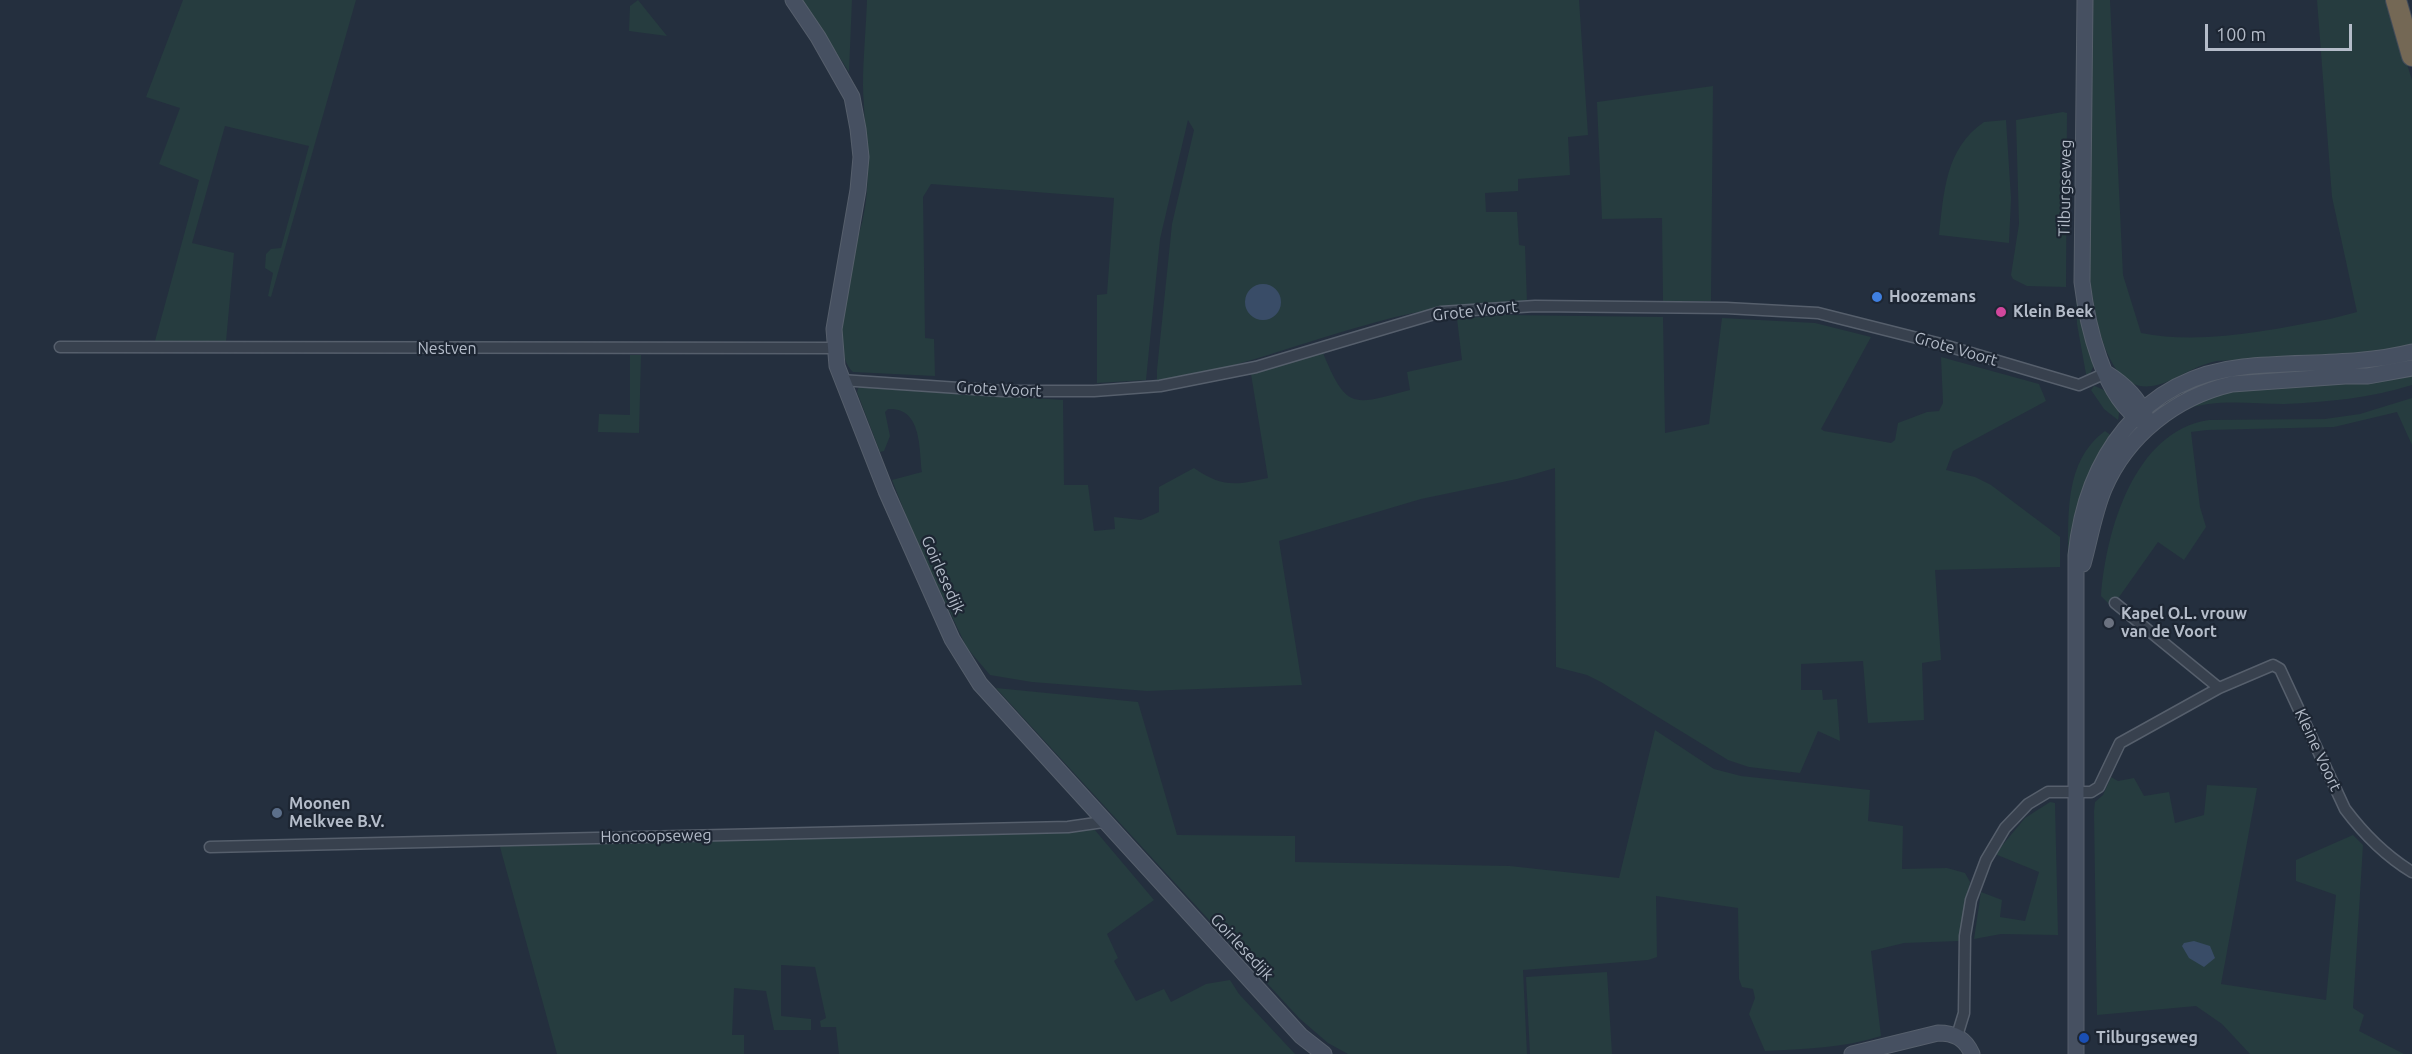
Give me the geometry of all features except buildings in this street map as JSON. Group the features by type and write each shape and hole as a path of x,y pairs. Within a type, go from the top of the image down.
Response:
{"highway":[{"path":"2396,0 2412,56"}],"street":[{"name":"Goirlesedijk","path":"793,0 818,37 852,97 858,129 861,156 858,190 837,306 834,348 841,380 886,491 952,639 980,684 1103,822 1301,1036 1324,1054"},
{"name":"Tilburgseweg","path":"2085,0 2082,282 2086,310 2106,373"},
{"name":"Grote Voort","path":"841,380 1003,391 1094,391 1160,386 1256,367 1442,312 1535,306 1797,310 1870,325 2079,385 2106,373"},
{"name":"Nestven","path":"60,347 834,348"},
{"path":"2076,1054 2075,792 2078,535 2092,481 2106,454 2139,413 2170,389 2209,373 2244,367 2365,362 2412,352"},
{"path":"2077,590 2089,538 2105,487 2118,463 2149,426 2181,403 2223,386 2289,379 2368,376 2412,368"},
{"path":"2106,373 2123,383 2139,413 2149,426"},
{"path":"2115,603 2219,688"},
{"name":"Kleine Voort","path":"2075,792 2091,792 2099,787 2120,743 2219,688 2273,665 2280,669 2345,809 2381,849 2412,872"},
{"path":"1957,1036 1964,1013 1965,936 1971,900 1986,860 2005,828 2028,804 2048,792 2075,792"},
{"name":"Honcoopseweg","path":"210,847 1068,827 1103,822"},
{"path":"1852,1054 1938,1033 1957,1036 1968,1046 1972,1054"}],"green space":[{"path":"183,0 356,0 271,297 268,296 273,273 265,268 266,254 271,249 281,248 309,146 225,126 192,243 234,253 226,342 155,341 199,180 159,164 180,108 146,97"},
{"path":"638,0 667,36 629,31 630,6"},
{"path":"802,0 852,0 849,72"},
{"path":"867,0 1579,0 1588,135 1568,137 1570,175 1518,179 1518,191 1485,193 1486,212 1517,212 1519,245 1525,246 1527,303 1468,305 1392,318 1215,370 1161,382 1157,381 1157,370 1172,224 1194,130 1188,120 1160,239 1146,380 1097,383 1097,295 1107,294 1114,198 931,184 923,197 925,338 934,339 935,376 853,372 845,359 842,320 844,298 866,202 867,152 863,65"},
{"path":"2092,0 2110,0 2123,275 2141,333 2212,337 2330,319 2357,312 2332,197 2317,0 2387,0 2412,80 2412,347 2393,352 2217,361 2168,382 2152,386 2135,385 2122,376 2112,362 2104,344 2098,324 2089,271"},
{"path":"1713,86 1711,301 1663,301 1662,218 1602,219 1597,102"},
{"path":"2067,113 2066,287 2027,286 2013,279 2011,275 2019,224 2016,120"},
{"path":"2006,120 2011,198 2009,243 1939,235 1945,187 1954,158 1961,145 1984,122"},
{"path":"2076,293 2095,363 2089,376 2086,374 2077,324"},
{"path":"1503,315 1663,317 1665,433 1709,424 1722,318 1815,323 1871,337 1821,429 1824,431 1891,443 1895,440 1898,423 1927,412 1939,411 1943,403 1941,357 2039,384 2046,401 1953,451 1946,470 1975,477 1991,485 2060,537 2060,567 1935,570 1941,660 1922,663 1924,720 1868,723 1863,661 1801,664 1801,690 1822,690 1823,700 1837,699 1840,741 1818,731 1800,773 1749,767 1728,760 1601,682 1587,675 1556,667 1555,468 1517,479 1421,499 1279,541 1302,685 1147,691 1032,682 990,675 967,648 917,543 892,480 922,472 917,431 907,415 899,410 888,409 885,412 890,436 884,451 880,452 857,392 859,386 1063,400 1064,485 1088,485 1094,531 1115,529 1114,517 1141,520 1159,512 1159,487 1194,468 1222,482 1238,483 1268,478 1251,374 1323,353 1331,372 1346,394 1354,399 1376,399 1410,390 1407,372 1462,360 1457,319"},
{"path":"630,355 641,355 639,433 598,432 599,414 630,415"},
{"path":"2412,374 2412,385 2365,396 2333,401 2284,404 2208,404 2184,410 2216,391 2344,380 2374,383"},
{"path":"2094,386 2114,398 2118,408 2118,420 2104,409 2091,390"},
{"path":"2412,398 2412,445 2397,412 2334,427 2191,432 2200,507 2206,527 2184,560 2158,542 2112,607 2101,596 2109,543 2129,488 2143,463 2161,443 2183,428 2209,420 2325,419 2360,414"},
{"path":"2105,431 2112,436 2073,532 2068,564 2069,509 2075,474 2091,444"},
{"path":"996,688 1138,702 1177,835 1295,836 1295,862 1510,866 1619,878 1655,730 1714,769 1741,776 1870,790 1868,821 1903,826 1902,869 1947,868 1965,873 1970,882 1959,941 1904,943 1871,951 1881,1036 1809,1049 1765,1051 1749,1014 1755,998 1753,989 1742,987 1739,979 1738,908 1656,896 1657,957 1648,960 1523,970 1527,1054 1348,1054 1328,1043 1299,1018"},
{"path":"2111,777 2118,781 2134,778 2144,796 2169,792 2175,823 2204,815 2207,785 2257,788 2221,984 2326,1000 2336,895 2296,881 2296,860 2353,835 2363,845 2353,1008 2364,1015 2359,1031 2404,1054 2250,1054 2222,1024 2196,1006 2097,1015 2094,812 2095,802 2103,795"},
{"path":"2050,802 2055,803 2058,935 2001,934 1974,939 1981,892 2002,900 2000,917 2025,921 2039,872 1995,854 2025,818"},
{"path":"1094,829 1154,900 1107,934 1118,958 1114,961 1136,1001 1164,989 1171,1002 1206,984 1230,980 1239,994 1295,1054 839,1054 836,1027 821,1027 820,1021 826,1018 815,967 781,965 781,1016 811,1019 811,1030 774,1030 766,991 734,988 732,1035 744,1035 744,1054 557,1054 500,847 501,843"},
{"path":"1607,972 1612,1054 1530,1054 1526,977"}],"water":[{"path":"1263,284 1276,289 1281,302 1276,315 1263,320 1250,315 1245,302 1250,289"},
{"path":"2194,941 2210,946 2215,958 2204,967 2189,958 2182,946 2184,943"}],"place":[{"name":"Hoozemans","path":"1877,297"},
{"name":"Klein Beek","path":"2001,312"},
{"name":"Kapel O.L. vrouw van de Voort","path":"2109,623"},
{"name":"Moonen Melkvee B.V.","path":"277,813"},
{"name":"Tilburgseweg","path":"2084,1038"}]}
